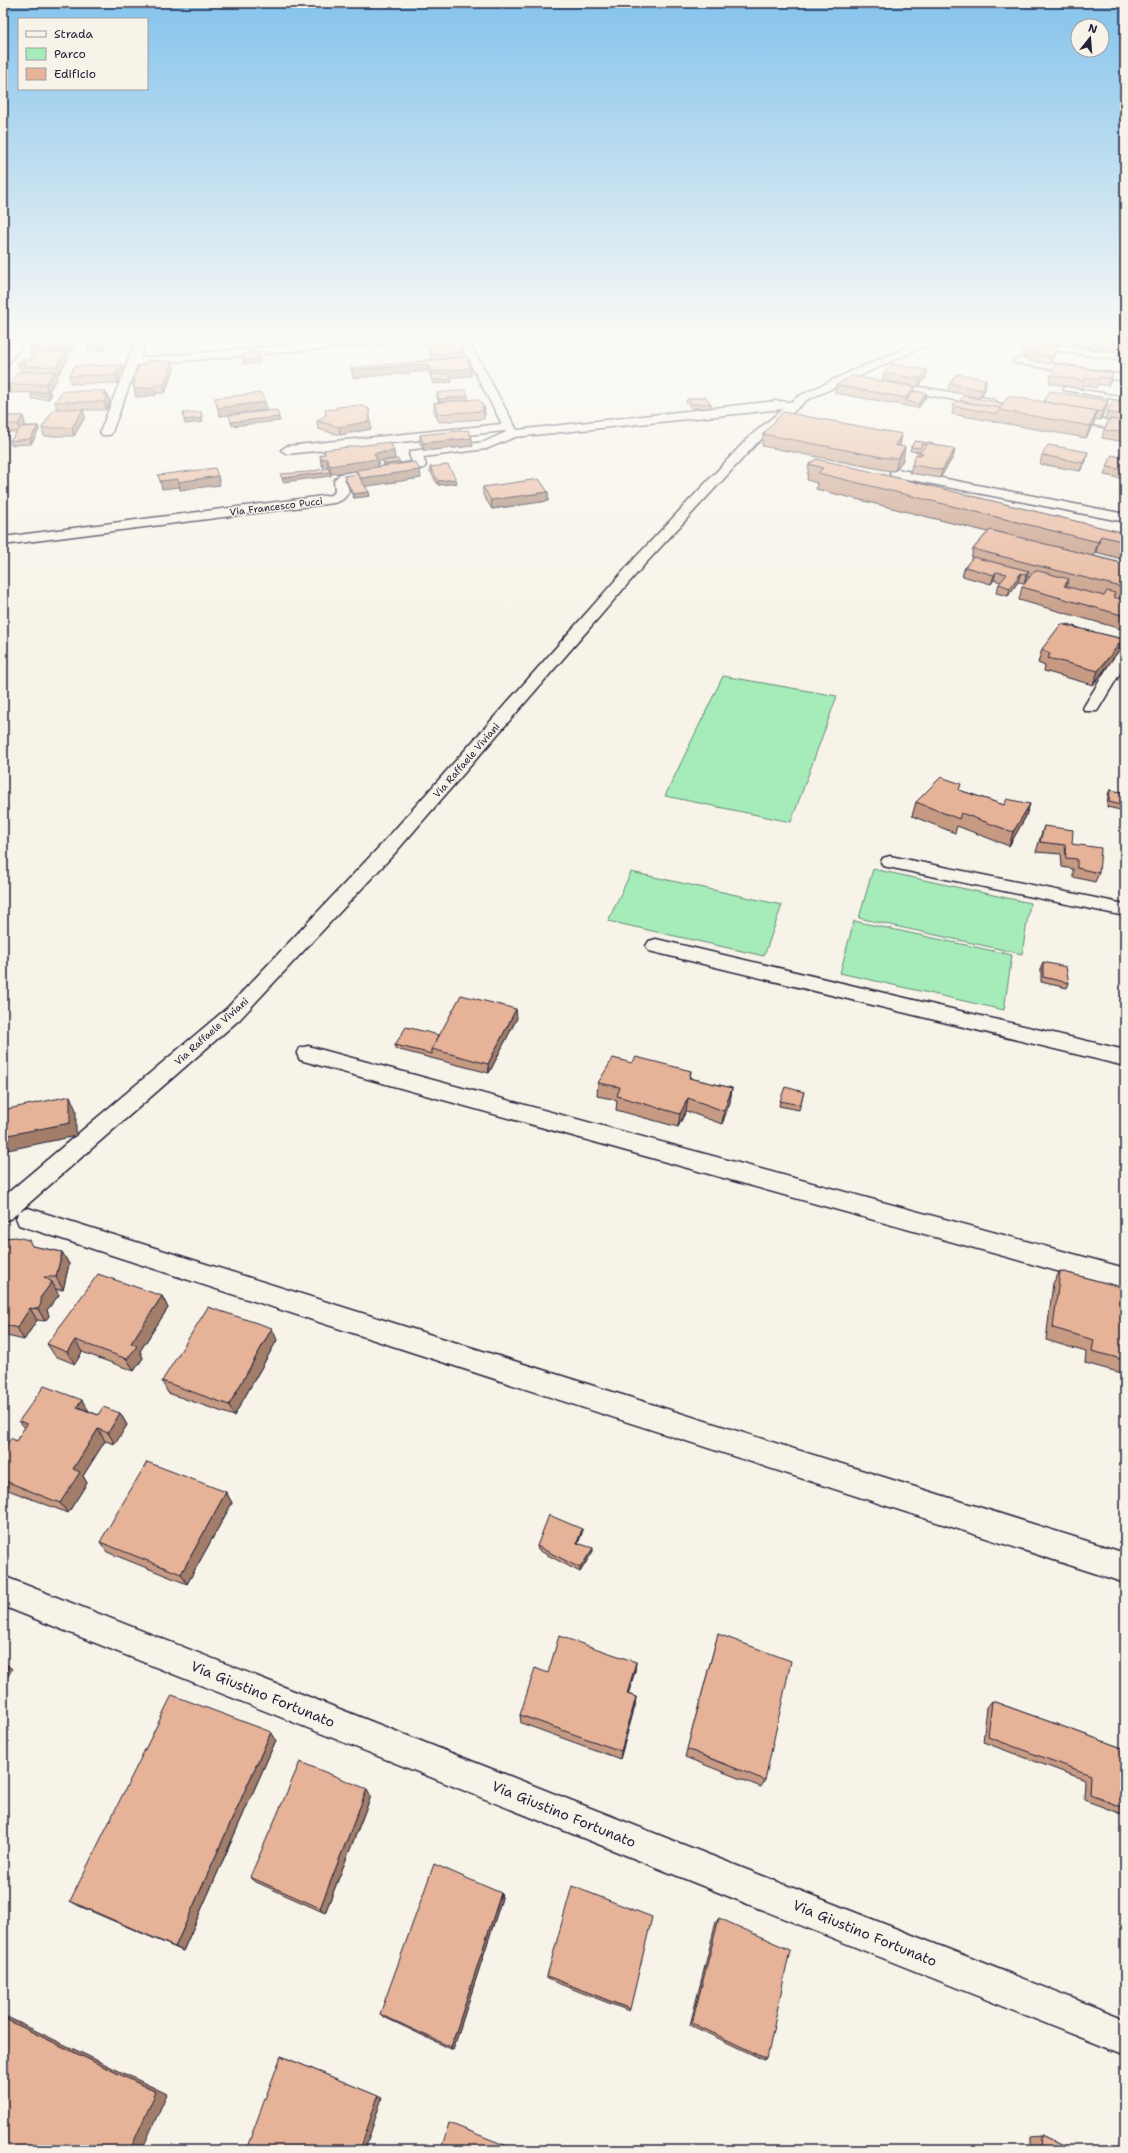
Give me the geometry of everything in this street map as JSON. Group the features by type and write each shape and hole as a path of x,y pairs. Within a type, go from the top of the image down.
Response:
{"street":[{"name":"Via Francesco Pucci","path":"287,450 438,436"},
{"name":"Via Francesco Pucci","path":"3,541 334,499 339,497 342,492 340,480 345,477 420,465 415,454 486,445 500,436"},
{"name":"Via Raffaele Viviani","path":"3,1211 233,1014 388,849 640,561 757,436"},
{"path":"896,473 1125,518"},
{"path":"1091,708 1125,652"},
{"path":"890,862 1125,910"},
{"path":"656,946 1125,1058"},
{"path":"308,1054 1125,1279"},
{"path":"28,1218 1125,1568"},
{"name":"Via Giustino Fortunato","path":"3,1591 1125,2037"}],"green space":[{"path":"723,676 837,696 791,822 665,796"},
{"path":"873,869 1030,903 1022,954 859,918"},
{"path":"631,872 782,905 764,956 608,921"},
{"path":"854,921 1012,955 1004,1010 840,973"}],"building":[{"path":"14,436 32,436 30,439 10,441"},
{"path":"421,436 471,436 472,438 423,443"},
{"path":"776,436 900,436 895,445 905,447 898,458 887,458"},
{"path":"915,441 929,443 927,445 922,444 920,448 911,447"},
{"path":"390,442 394,451 374,453 377,459 330,466 327,458 321,459 320,455 325,454 324,450"},
{"path":"929,443 955,449 942,470 912,465 916,454 921,455 923,453 919,452"},
{"path":"1048,445 1088,452 1083,463 1042,455"},
{"path":"1112,455 1125,458 1125,470 1107,467"},
{"path":"398,459 400,462 385,464 383,461"},
{"path":"816,459 1125,533 1125,542 1101,536 1098,542 818,473 823,468 809,464"},
{"path":"415,462 420,470 361,478 356,470"},
{"path":"448,465 456,479 438,481 430,467"},
{"path":"215,468 218,476 178,482 178,479 160,481 158,475"},
{"path":"328,468 330,472 282,478 280,474 308,472"},
{"path":"357,474 369,492 353,494 344,476"},
{"path":"539,479 548,492 491,500 483,487"},
{"path":"990,530 1125,564 1125,588 973,549"},
{"path":"973,557 1029,571 1026,575 1021,573 1010,588 999,584 1007,574 996,572 994,575 965,567"},
{"path":"1035,570 1069,579 1064,586 1104,596 1107,591 1115,593 1113,597 1125,600 1125,616 1022,587"},
{"path":"1061,624 1123,639 1098,671 1048,658 1050,654 1042,649"},
{"path":"1068,624 1082,629 1065,625"},
{"path":"941,777 961,784 959,790 1004,805 1007,799 1030,804 1013,832 961,813 959,819 916,802"},
{"path":"1110,790 1125,793 1125,806 1109,802"},
{"path":"1044,826 1073,830 1072,844 1101,848 1099,873 1077,868 1077,859 1066,858 1065,845 1040,842"},
{"path":"1043,962 1066,967 1069,983 1043,977"},
{"path":"1125,990 1125,1003 1122,1003"},
{"path":"461,995 516,1009 488,1064 432,1049"},
{"path":"406,1027 439,1035 432,1049 432,1054 395,1045"},
{"path":"636,1057 691,1071 689,1078 732,1088 724,1111 688,1098 680,1114 617,1096 620,1087 598,1083 613,1058 632,1063"},
{"path":"785,1087 804,1092 800,1105 780,1101"},
{"path":"70,1096 70,1123 3,1136 3,1110"},
{"path":"16,1237 29,1240 32,1246 62,1252 56,1277 44,1277 52,1282 40,1298 41,1304 38,1309 30,1308 17,1328 3,1324 3,1238"},
{"path":"1060,1271 1125,1288 1125,1360 1092,1351 1094,1340 1053,1328"},
{"path":"98,1274 162,1296 131,1343 137,1346 127,1359 75,1340 67,1352 47,1344"},
{"path":"208,1307 272,1328 229,1405 162,1381"},
{"path":"44,1386 82,1400 77,1407 98,1415 103,1407 120,1413 108,1433 98,1429 73,1469 80,1472 60,1503 3,1480 3,1450 11,1438 16,1441 27,1424 19,1421"},
{"path":"147,1462 226,1492 181,1574 100,1542"},
{"path":"549,1515 582,1529 577,1543 593,1548 580,1568 537,1546"},
{"path":"718,1634 791,1661 765,1780 687,1749"},
{"path":"559,1636 636,1662 627,1694 636,1697 621,1751 520,1715 535,1668 548,1673"},
{"path":"172,1695 271,1732 175,1947 70,1901"},
{"path":"992,1701 1125,1749 1125,1808 1090,1795 1091,1775 988,1737"},
{"path":"300,1762 367,1789 320,1908 250,1877"},
{"path":"434,1864 501,1893 451,2047 380,2014"},
{"path":"572,1886 652,1917 630,2009 547,1976"},
{"path":"719,1918 790,1950 767,2059 692,2023"},
{"path":"3,2018 156,2092 130,2150 3,2150"},
{"path":"281,2056 378,2096 360,2150 246,2150"},
{"path":"449,2123 517,2150 441,2150"},
{"path":"1042,2135 1073,2150 1041,2150"}]}
